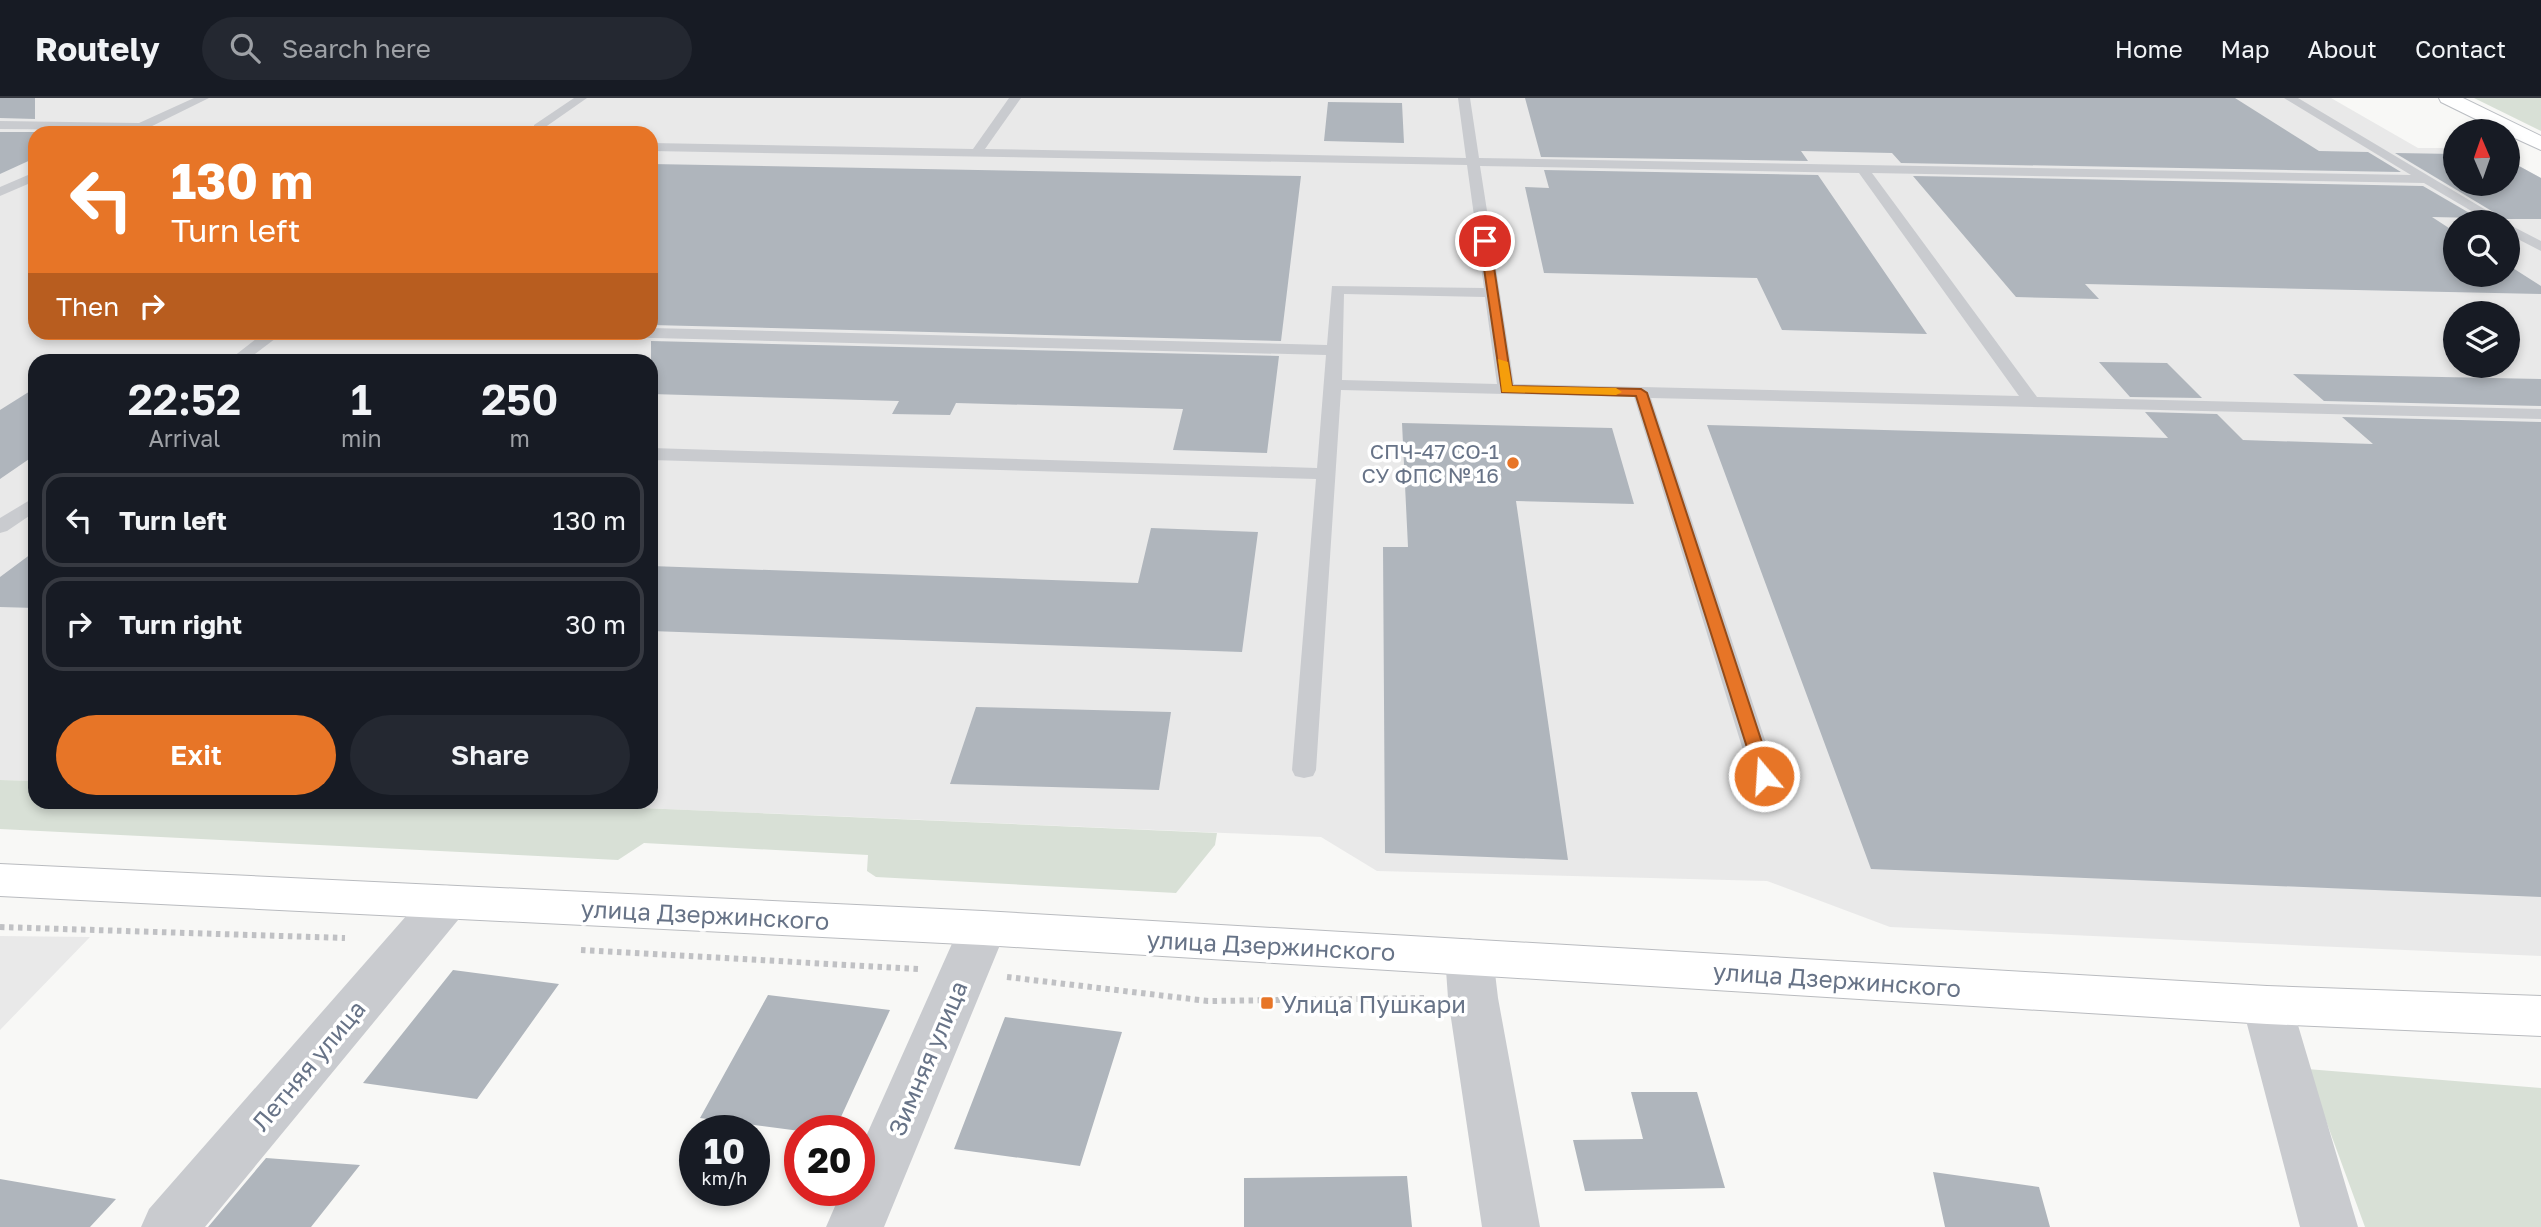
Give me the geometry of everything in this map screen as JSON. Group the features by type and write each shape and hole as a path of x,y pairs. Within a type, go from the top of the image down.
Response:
{"main road":[{"path":"2448,98 2541,144"},
{"name":"улица Дзержинского","path":"0,880 446,902 974,950 1471,977 2541,1016"}],"street":[{"name":"Летняя улица","path":"170,1227 446,902"},
{"name":"Зимняя улица","path":"855,1227 974,950"},
{"path":"1471,977 1511,1227"},
{"path":"2267,1005 2329,1227"}],"lane":[{"path":"143,126 203,98"},
{"path":"539,126 581,98"},
{"path":"976,153 1015,98"},
{"path":"1465,98 1506,389"},
{"path":"2290,98 2479,210"},
{"path":"0,125 28,126"},
{"path":"0,138 28,139"},
{"path":"658,147 2427,179"},
{"path":"1863,169 2032,402"},
{"path":"0,192 28,179"},
{"path":"2520,235 2541,247"},
{"path":"1304,770 1333,385 1337,289 1492,293"},
{"path":"658,333 1334,350"},
{"path":"245,354 265,340"},
{"path":"1333,385 2541,414"},
{"path":"1641,393 1764,776"},
{"path":"658,454 1326,474"},
{"path":"0,527 28,508"}],"path":[{"path":"0,927 414,940"},
{"path":"579,950 974,950 1208,1001 1471,977"}],"shaded area":[{"path":"0,98 2331,98 2418,148 2443,148 2443,196 2520,196 2520,167 2541,178 2541,956 1890,927 1767,881 1377,871 1321,837 658,809 658,354 28,354 28,781 0,780"},
{"path":"2474,98 2541,98 2541,131"},
{"path":"0,780 28,781 28,809 658,809 1217,833 1215,845 1176,893 876,877 867,871 868,855 644,843 618,860 0,829"},
{"path":"0,936 90,937 0,1030"},
{"path":"2307,1069 2541,1088 2541,1227 2365,1227"}],"building":[{"path":"0,98 35,98 35,119 0,118"},
{"path":"1525,98 2235,98 2319,151 2368,152 2401,172 1901,163 1892,153 1801,151 1808,161 1541,157"},
{"path":"1328,102 1402,103 1404,143 1324,141"},
{"path":"0,132 28,132 28,161 0,174"},
{"path":"2395,153 2443,154 2443,182"},
{"path":"658,164 1301,176 1281,341 658,325"},
{"path":"2520,167 2541,178 2541,219 2520,219 2520,210 2490,210 2467,196 2520,196"},
{"path":"1544,170 1818,175 1927,334 1782,330 1757,278 1544,273 1525,187 1549,188"},
{"path":"1913,176 2423,186 2464,210 2443,210 2443,217 2432,217 2443,224 2443,287 2520,287 2520,273 2541,286 2541,294 2085,284 2099,299 2016,297"},
{"path":"651,341 1279,356 1267,453 1173,450 1183,409 956,403 950,415 892,414 899,401 658,394 658,354 651,354"},
{"path":"2099,362 2167,363 2202,398 2130,397"},
{"path":"2293,374 2541,379 2541,406 2324,401"},
{"path":"28,392 28,460 0,479 0,410"},
{"path":"2145,412 2217,414 2243,440 2373,444 2342,417 2541,422 2541,897 1871,869 1707,425 2168,438"},
{"path":"1402,423 1612,428 1634,504 1516,501 1568,860 1385,853 1383,547 1408,547"},
{"path":"1151,528 1258,532 1242,652 658,631 658,566 1138,583"},
{"path":"28,556 28,608 0,607 0,577"},
{"path":"976,707 1171,712 1159,790 950,784"},
{"path":"453,970 559,984 477,1099 363,1083"},
{"path":"768,995 890,1010 842,1115 784,1115 784,1129 770,1127 770,1115 702,1115"},
{"path":"1005,1017 1122,1032 1080,1166 954,1149"},
{"path":"1631,1092 1697,1092 1725,1188 1585,1191 1573,1140 1643,1139"},
{"path":"266,1158 360,1165 311,1227 208,1227"},
{"path":"1933,1172 2039,1187 2050,1227 1945,1227"},
{"path":"1407,1176 1412,1227 1244,1227 1244,1178"},
{"path":"0,1179 116,1199 90,1227 0,1227"}],"slow traffic":[{"path":"1502,362 1506,389 1616,392"}],"place":[{"name":"СПЧ-47 СО-1 СУ ФПС № 16","path":"1513,463"},
{"name":"Улица Пушкари","path":"1267,1003"}],"route":[{"path":"1485,241 1506,389 1641,393 1764,776"}]}
